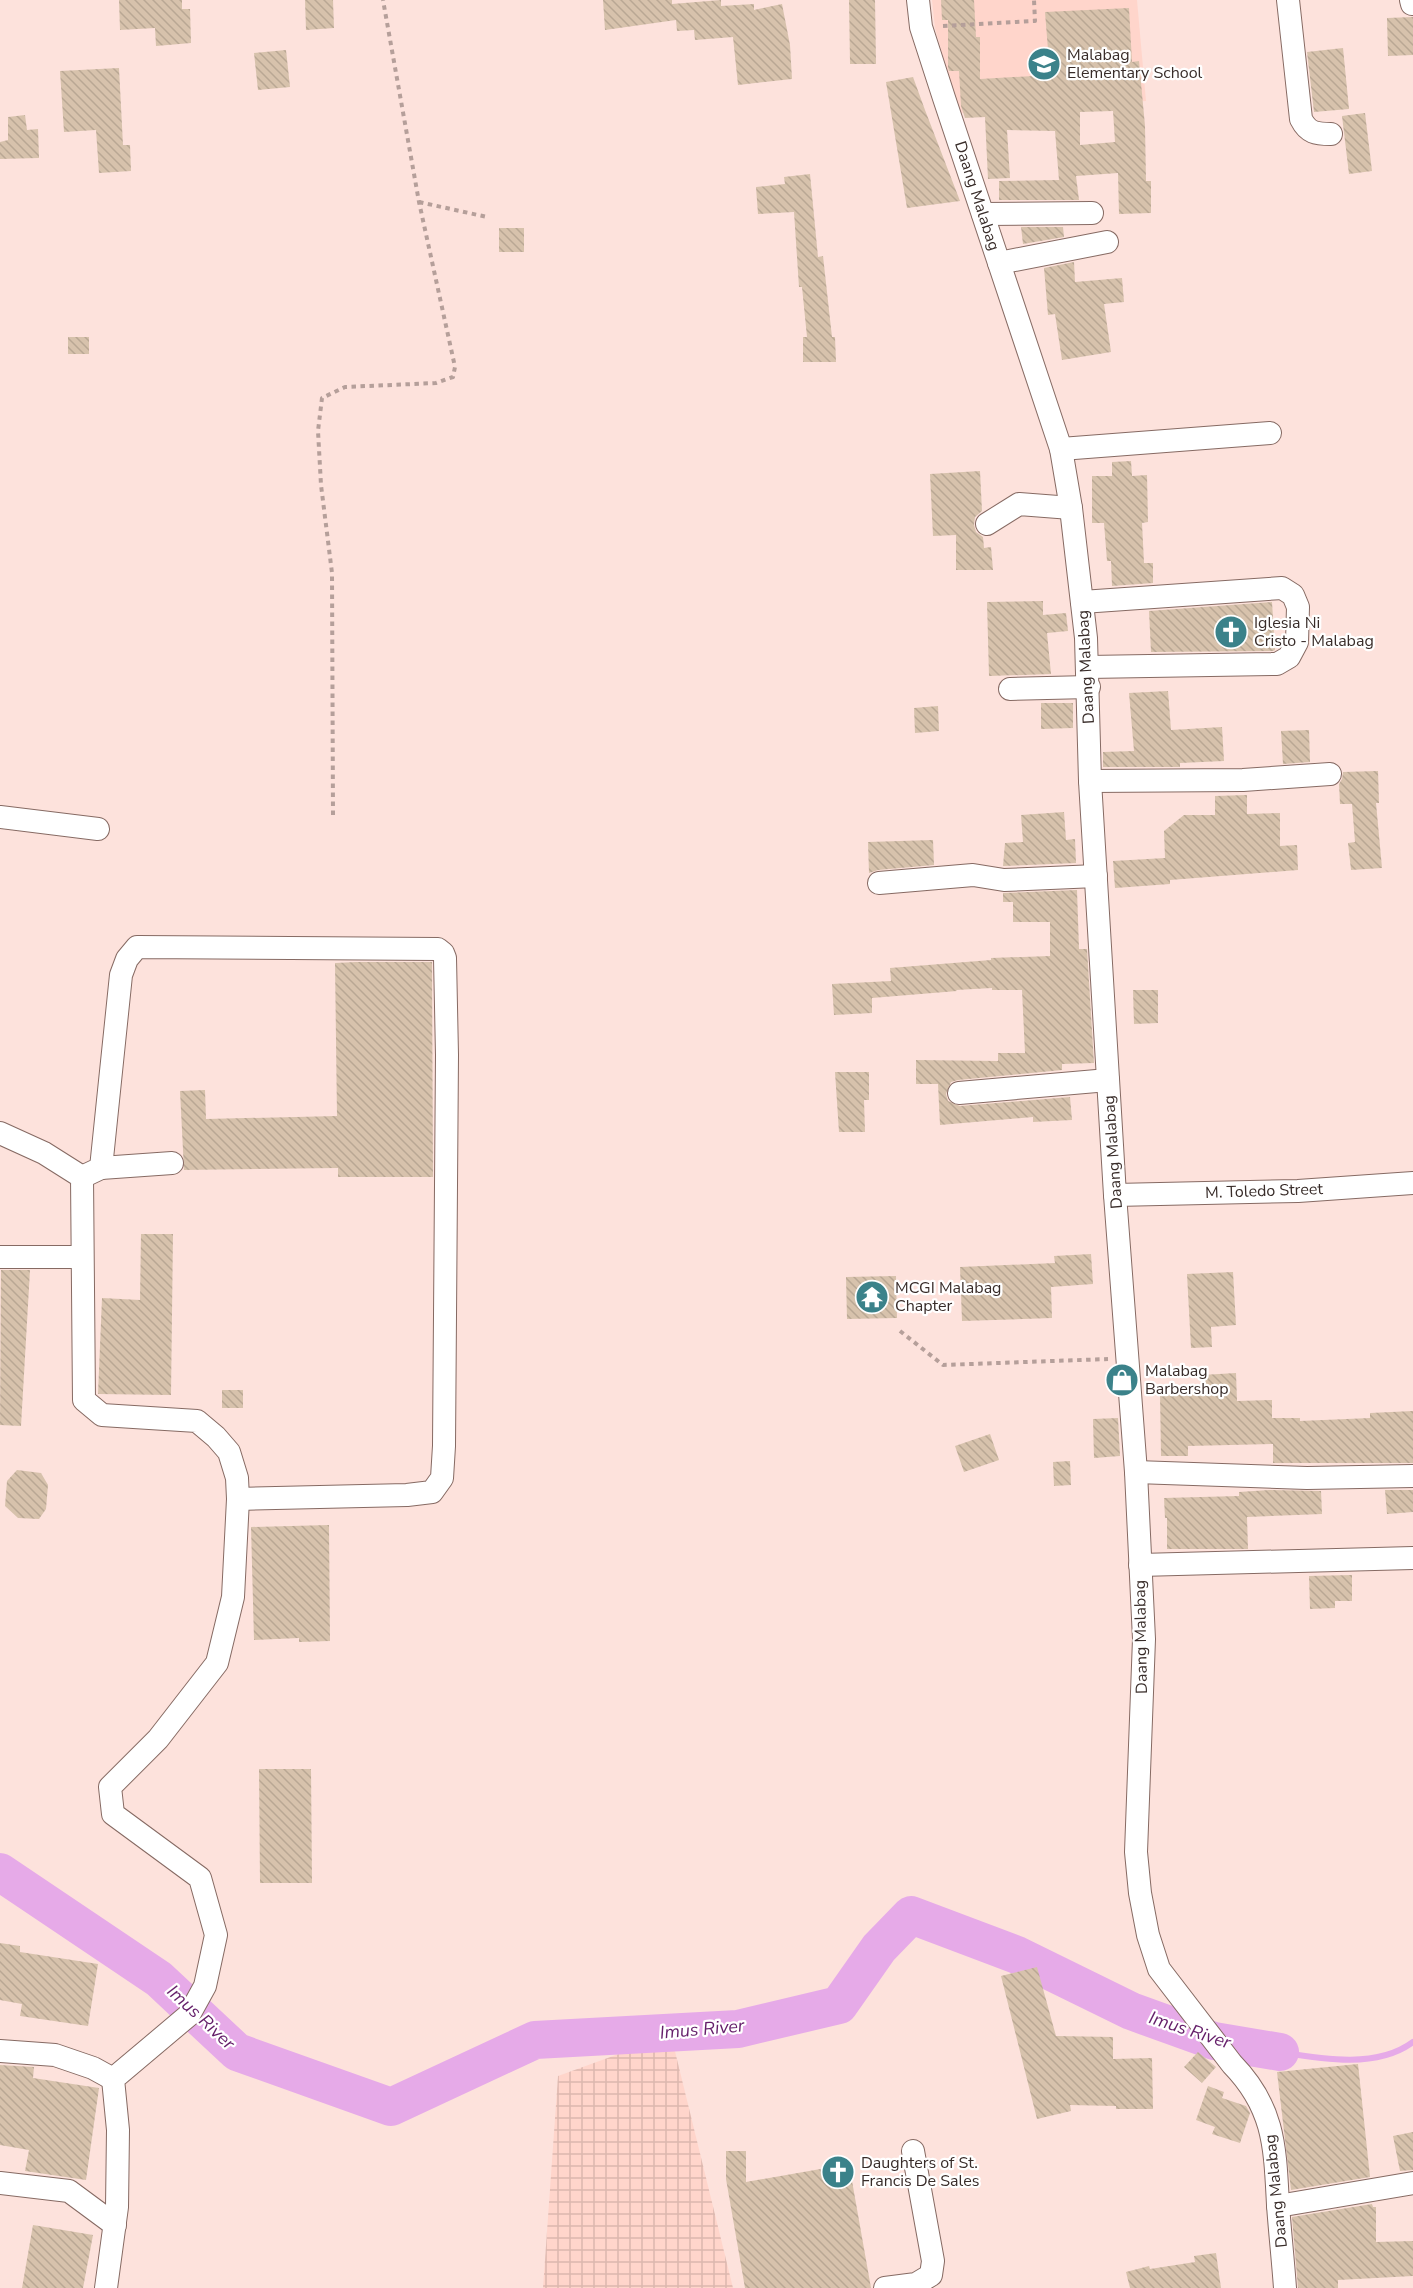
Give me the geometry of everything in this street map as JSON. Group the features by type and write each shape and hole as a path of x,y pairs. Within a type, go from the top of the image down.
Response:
{"street":[{"name":"Daang Malabag","path":"918,0 921,27 1061,449 1071,508 1088,677 1090,781 1108,1080 1136,1472 1144,1639 1136,1852 1140,1893 1148,1935 1159,1969 1192,2014 1244,2076 1261,2103 1272,2134 1276,2158 1285,2288"},
{"path":"1288,0 1301,119 1310,131 1316,134 1331,134"},
{"path":"982,214 1092,213"},
{"path":"999,263 1107,242"},
{"path":"1061,449 1270,433"},
{"path":"987,524 1019,504 1071,508"},
{"path":"1010,689 1088,677 1277,664 1289,657 1297,642 1298,608 1293,595 1282,588 1082,602"},
{"path":"1090,781 1243,780 1330,774"},
{"path":"0,817 98,829"},
{"path":"879,883 973,875 1004,880 1096,876"},
{"path":"113,2079 189,2015 205,1986 216,1935 200,1878 113,1814 110,1787 158,1739 217,1663 233,1598 238,1500 237,1478 229,1452 216,1437 196,1421 102,1414 84,1400 82,1257 121,975 127,959 136,947 438,949 443,952 445,958 447,1067 442,1478 432,1492 407,1495 238,1500"},
{"path":"959,1093 1108,1080"},
{"path":"0,1133 92,1173 172,1163"},
{"name":"M. Toledo Street","path":"1115,1195 1298,1191 1413,1183"},
{"path":"0,1257 82,1257"},
{"path":"1136,1472 1307,1478 1413,1476"},
{"path":"1140,1565 1413,1558"},
{"path":"0,2051 55,2055 93,2068 113,2079"},
{"path":"106,2288 117,2207 118,2130 113,2079"},
{"path":"885,2288 916,2284 932,2275 933,2260 913,2151"},
{"path":"0,2183 69,2191 115,2225"},
{"path":"1278,2206 1413,2183"}],"path":[{"path":"333,815 332,573 318,431 322,398 345,387 436,383 453,377 455,367 419,202 383,0"},
{"path":"921,27 1035,21 1034,0"},
{"path":"419,202 487,218"},
{"path":"900,1331 942,1365 1127,1358"}],"shaded area":[{"name":"Malabag Elementary School","path":"932,0 1137,0 1146,101 959,113 935,28"},
{"path":"671,2035 733,2288 543,2288 558,2076"}],"building":[{"path":"119,0 182,0 182,9 190,9 191,43 156,46 155,28 120,30"},
{"path":"305,0 333,0 334,28 306,30"},
{"path":"603,0 672,0 672,4 721,0 721,6 754,4 754,10 782,4 790,45 792,79 738,85 733,37 695,40 694,30 677,31 676,20 605,30"},
{"path":"849,0 875,0 876,64 850,64"},
{"path":"941,0 974,0 976,37 980,37 980,79 1050,75 1045,12 1129,8 1132,62 1139,61 1145,126 1146,181 1151,181 1151,213 1119,214 1118,173 1076,176 1079,200 999,200 999,181 1059,180 1055,131 1007,130 1010,178 988,179 985,117 965,118 961,106 959,71 949,71 948,67 948,20 942,20","holes":["1113,111 1115,142 1080,145 1080,112"]},
{"path":"1413,17 1413,55 1388,56 1387,18"},
{"path":"1343,48 1349,109 1314,112 1307,52"},
{"path":"286,50 290,87 258,90 254,53"},
{"path":"119,68 123,145 130,145 131,171 99,173 96,130 64,132 60,71"},
{"path":"913,77 960,201 907,208 886,82"},
{"path":"1365,113 1372,171 1349,174 1342,116"},
{"path":"25,115 27,130 38,129 39,158 0,159 0,142 8,140 8,117"},
{"path":"810,174 818,257 823,256 832,337 835,337 836,362 803,362 803,337 807,337 802,287 799,287 794,212 758,214 756,187 785,184 784,177"},
{"path":"1021,227 1063,227 1064,237 1023,244"},
{"path":"499,228 524,228 524,252 499,252"},
{"path":"1074,262 1075,282 1122,278 1124,302 1104,304 1111,352 1062,360 1055,314 1048,315 1044,268"},
{"path":"68,337 89,337 89,354 68,354"},
{"path":"1131,461 1132,476 1147,475 1148,522 1142,523 1144,563 1153,563 1153,583 1112,586 1111,561 1107,561 1104,523 1092,523 1092,476 1112,476 1112,462"},
{"path":"980,471 982,511 975,517 974,525 976,532 983,537 984,548 991,547 993,570 956,570 956,535 933,536 930,474"},
{"path":"1043,601 1043,615 1066,613 1068,631 1047,633 1051,674 989,676 987,602"},
{"path":"1272,602 1275,650 1273,651 1151,652 1149,611"},
{"path":"1168,691 1171,730 1222,727 1224,761 1180,763 1180,767 1103,767 1103,752 1134,751 1129,693"},
{"path":"1041,703 1073,703 1073,728 1041,729"},
{"path":"938,706 939,731 915,733 914,708"},
{"path":"1309,730 1310,762 1283,764 1281,731"},
{"path":"1378,771 1379,803 1376,803 1382,868 1351,870 1348,843 1355,842 1352,804 1340,804 1339,784 1343,772"},
{"path":"1247,795 1247,814 1280,813 1280,846 1297,845 1298,870 1170,880 1170,884 1115,888 1113,861 1165,858 1164,831 1184,815 1215,815 1215,796"},
{"path":"1064,812 1066,840 1075,839 1076,863 1003,866 1005,843 1023,842 1021,815"},
{"path":"933,840 934,865 878,870 869,873 868,842"},
{"path":"1077,890 1079,949 1087,949 1094,1063 1062,1064 1062,1070 958,1080 951,1082 946,1094 948,1101 960,1106 1070,1097 1072,1120 1033,1122 1033,1117 940,1125 938,1084 916,1084 916,1060 998,1061 998,1053 1025,1053 1022,990 992,990 992,988 872,998 872,1013 834,1015 832,984 891,981 890,968 991,960 991,958 1050,956 1050,922 1013,922 1013,902 1003,902 1003,893"},
{"path":"432,962 433,1177 338,1177 338,1168 184,1170 180,1091 205,1090 206,1119 337,1116 335,963"},
{"path":"1133,990 1158,990 1158,1023 1134,1024"},
{"path":"835,1072 869,1072 869,1100 864,1100 865,1132 839,1132"},
{"path":"141,1234 173,1234 171,1395 98,1394 102,1298 140,1300"},
{"path":"1091,1254 1093,1284 1051,1287 1052,1318 962,1321 960,1267 1055,1263 1054,1256"},
{"path":"1,1270 30,1270 21,1426 0,1425"},
{"path":"1233,1272 1236,1325 1211,1327 1212,1347 1191,1348 1187,1274"},
{"name":"MCGI Malabag Chapter","path":"896,1276 897,1318 847,1319 846,1277"},
{"path":"1236,1373 1237,1401 1272,1400 1272,1418 1300,1418 1300,1421 1370,1418 1370,1413 1413,1411 1413,1463 1273,1463 1273,1444 1188,1446 1188,1456 1161,1456 1160,1393 1203,1392 1202,1375"},
{"path":"222,1390 243,1390 243,1408 222,1408"},
{"path":"1118,1418 1120,1456 1094,1458 1093,1419"},
{"path":"990,1434 999,1460 964,1472 955,1446"},
{"path":"1070,1461 1071,1485 1054,1486 1053,1462"},
{"path":"17,1470 41,1473 48,1485 46,1509 39,1519 18,1518 5,1506 7,1481"},
{"path":"1385,1490 1413,1490 1413,1512 1387,1514"},
{"path":"1321,1491 1322,1514 1247,1517 1248,1549 1167,1549 1167,1518 1165,1518 1164,1498 1239,1496 1239,1492"},
{"path":"329,1525 330,1641 299,1642 299,1638 254,1640 251,1527"},
{"path":"1352,1575 1352,1601 1335,1601 1335,1608 1310,1609 1309,1576"},
{"path":"259,1769 311,1769 312,1883 260,1883"},
{"path":"0,1943 20,1946 20,1952 98,1964 88,2026 20,2016 22,2004 0,2000"},
{"path":"1037,1967 1056,2036 1113,2037 1113,2059 1152,2058 1153,2109 1070,2105 1071,2111 1037,2119 1001,1976"},
{"path":"1198,2052 1216,2067 1202,2083 1184,2067"},
{"path":"1358,2064 1370,2177 1291,2190 1277,2072"},
{"path":"0,2065 34,2067 33,2078 99,2088 86,2180 25,2171 29,2150 0,2145"},
{"path":"1208,2086 1224,2092 1222,2098 1246,2106 1250,2113 1240,2143 1212,2134 1215,2127 1196,2120"},
{"path":"1413,2132 1413,2170 1400,2171 1393,2136"},
{"path":"726,2151 746,2151 746,2182 849,2164 871,2288 745,2288 726,2179"},
{"path":"1372,2204 1376,2207 1376,2242 1413,2241 1413,2276 1338,2280 1338,2288 1298,2288 1292,2217"},
{"path":"33,2225 93,2235 83,2288 22,2288"},
{"path":"1216,2253 1221,2288 1130,2288 1126,2272 1149,2266 1150,2269 1195,2262 1194,2256"}],"waterway":[{"name":"Imus River","path":"0,1872 159,1979 237,2052 391,2107 535,2040 738,2029 839,2005 879,1948 911,1915 1017,1955 1131,2011 1214,2041 1280,2052"},
{"name":"Imus River","path":"1280,2052 1331,2059 1366,2059 1383,2056 1413,2042"}],"place":[{"name":"Malabag Elementary School","path":"1044,64"},
{"name":"Iglesia Ni Cristo - Malabag","path":"1231,632"},
{"name":"MCGI Malabag Chapter","path":"872,1297"},
{"name":"Malabag Barbershop","path":"1122,1380"},
{"name":"Daughters of St. Francis De Sales","path":"838,2172"}]}
